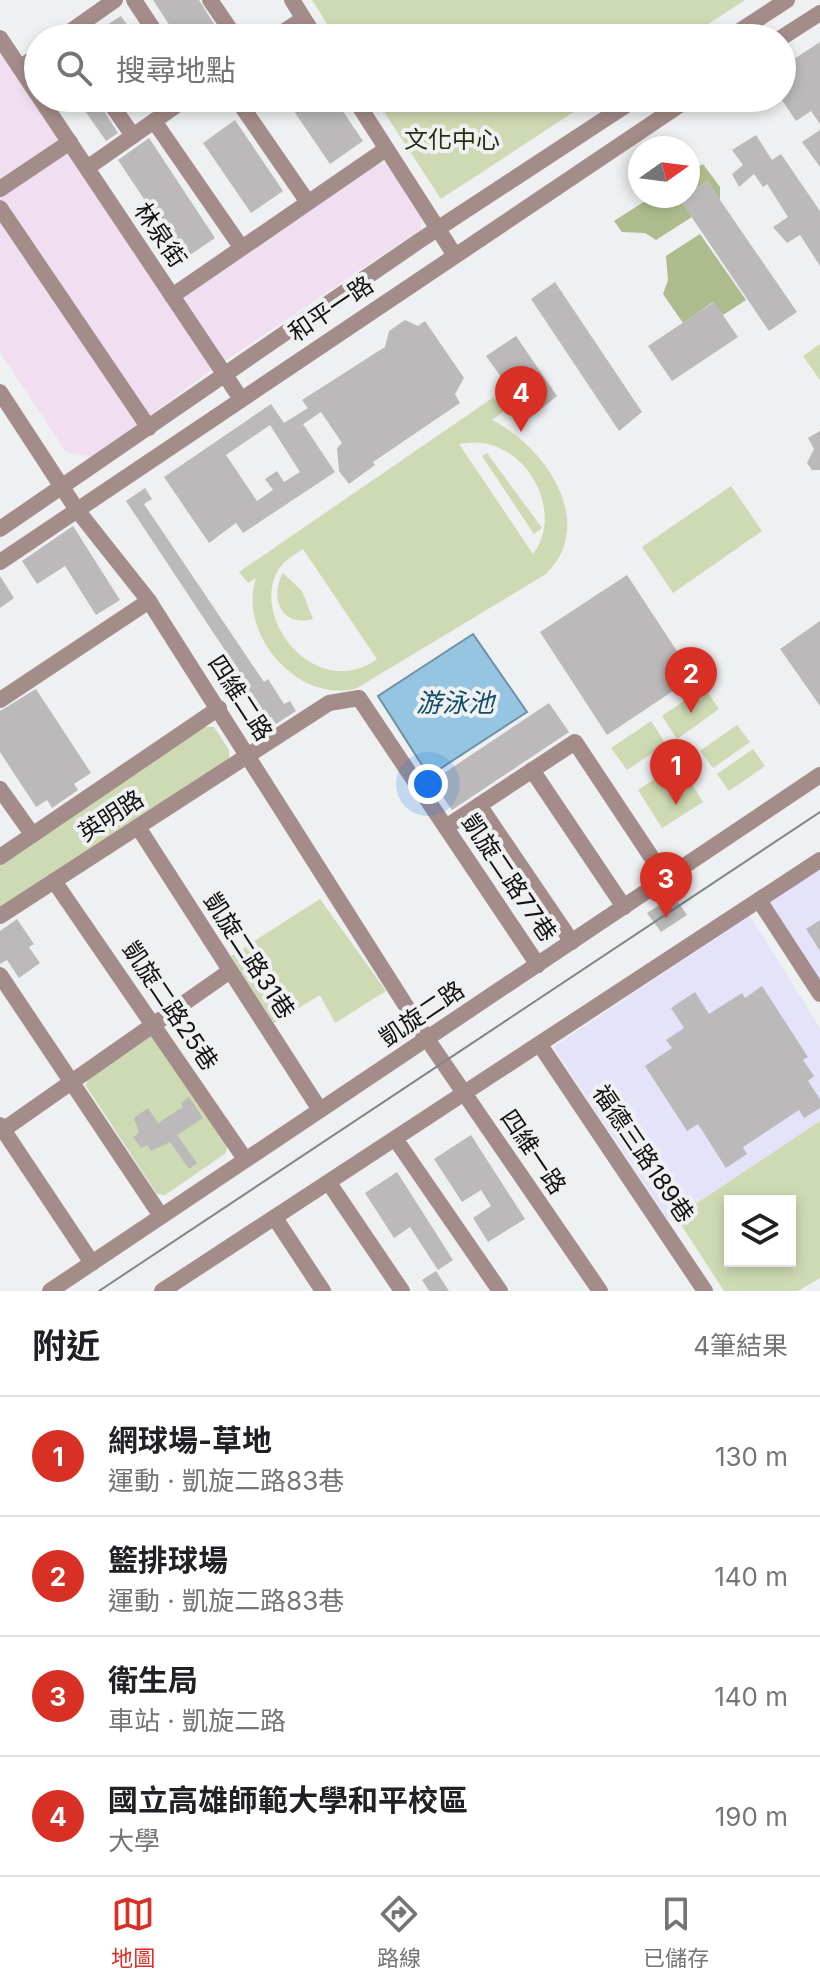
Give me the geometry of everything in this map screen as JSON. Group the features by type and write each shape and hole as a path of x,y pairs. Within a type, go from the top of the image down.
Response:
{"street":[{"path":"82,24 115,0"},
{"path":"134,0 150,24"},
{"path":"210,0 226,24"},
{"path":"292,0 306,24"},
{"path":"750,24 787,0"},
{"path":"796,28 820,13"},
{"path":"295,24 303,19"},
{"name":"林泉街","path":"0,38 24,74"},
{"path":"20,68 24,65"},
{"name":"林泉街","path":"50,112 241,399"},
{"path":"117,112 133,136"},
{"path":"87,168 167,112"},
{"path":"246,112 307,201"},
{"path":"363,112 454,254"},
{"name":"和平一路","path":"0,529 226,377 437,229 616,112"},
{"name":"和平一路","path":"0,562 669,112"},
{"path":"154,121 241,247"},
{"path":"0,189 70,142"},
{"path":"172,296 386,149"},
{"path":"0,208 149,428"},
{"name":"四維二路","path":"0,392 62,489 149,601 427,1039"},
{"path":"0,700 149,601"},
{"name":"英明路","path":"0,916 329,703 359,698"},
{"name":"凱旋二路77巷","path":"359,698 538,965"},
{"name":"英明路","path":"0,857 219,708"},
{"path":"446,827 575,742 666,879"},
{"path":"532,770 624,907"},
{"name":"凱旋二路","path":"50,1291 820,775"},
{"path":"0,789 32,834"},
{"path":"479,805 572,942"},
{"name":"凱旋二路31巷","path":"138,827 320,1110"},
{"path":"162,1291 820,860"},
{"name":"凱旋二路25巷","path":"54,881 245,1159"},
{"path":"759,900 820,994"},
{"path":"92,1263 1,1128 230,971"},
{"path":"0,975 161,1216"},
{"name":"四維一路","path":"427,1039 600,1291"},
{"name":"福德三路189巷","path":"540,1045 705,1291"},
{"path":"396,1140 500,1291"},
{"path":"329,1183 402,1291"},
{"path":"275,1218 323,1291"}],"shaded area":[{"path":"0,49 24,85 24,112 42,112 172,306 375,162 389,164 422,212 421,229 207,373 94,457 66,452 0,352"},
{"path":"820,866 820,978 813,983 765,902"},
{"path":"750,916 820,1028 820,1121 669,1221 553,1047"}],"green space":[{"path":"312,0 745,0 708,24 327,24"},
{"name":"文化中心","path":"384,112 574,112 441,199"},
{"path":"703,164 720,187 720,200 707,181 700,186 700,166"},
{"path":"634,208 686,208 692,217 656,240 645,233 622,232 614,221"},
{"path":"700,234 746,300 723,315 713,302 683,323 663,294 668,280 666,256"},
{"path":"820,344 820,380 803,356"},
{"path":"494,397 504,411 492,420 512,432 546,467 566,510 567,532 561,554 546,574 357,688 336,690 314,686 295,676 278,661 256,622 253,600 256,578 248,583 239,572","holes":["459,444 486,444 505,451 521,463 533,479 542,497 545,517 542,536 533,554","303,549 377,659 355,669 334,670 313,664 296,651 283,634 274,614 271,594 276,574 284,563"]},
{"path":"487,453 542,528 534,534 482,456"},
{"path":"731,486 762,531 673,593 642,547"},
{"path":"283,573 302,591 313,619 293,619 281,608 277,592"},
{"path":"704,687 719,709 677,739 662,716"},
{"path":"651,721 666,744 627,770 611,748"},
{"path":"737,725 750,742 713,768 700,751"},
{"path":"202,727 214,727 229,750 229,761 0,909 0,860"},
{"path":"753,749 765,766 729,791 717,774"},
{"path":"679,763 703,802 662,828 638,790"},
{"path":"320,899 386,991 335,1023 320,995 274,1023 231,956"},
{"path":"147,1035 155,1037 227,1144 226,1153 165,1195 157,1194 86,1086 88,1078"},
{"path":"820,1121 820,1278 798,1291 724,1291 676,1217"}],"water":[{"name":"游泳池","path":"473,634 527,712 429,776 378,696"}],"building":[{"path":"153,0 199,0 214,24 169,24"},
{"path":"121,16 126,24 109,24"},
{"path":"820,42 820,124 811,111 796,121 790,112 796,112 796,58"},
{"path":"86,112 105,112 118,133 106,141"},
{"path":"295,112 343,112 363,141 330,164"},
{"path":"235,120 283,191 251,213 203,143"},
{"path":"820,130 820,167 802,142"},
{"path":"756,135 772,160 781,154 820,211 820,266 800,235 787,243 773,227 788,217 767,184 763,187 754,174 739,187 732,174 743,165 732,150"},
{"path":"149,138 215,238 184,259 118,160"},
{"path":"707,181 797,312 769,331 685,208 700,208 700,186"},
{"path":"555,282 642,412 619,431 531,299"},
{"path":"714,302 738,337 672,381 648,346"},
{"path":"405,320 418,326 425,321 464,378 455,394 460,403 373,462 375,465 349,484 339,471 337,448 342,443 321,412 303,424 335,472 243,533 236,523 209,543 164,477 271,404 284,423 308,408 302,400 385,347 389,331","holes":["270,425 300,472 284,482 277,471 265,479 273,490 257,501 226,455"]},
{"path":"516,336 557,396 530,418 486,356"},
{"path":"820,431 820,470 812,470 807,463 814,449 808,438"},
{"path":"145,488 152,499 144,504 264,682 268,679 284,704 290,701 296,711 276,724 271,717 263,722 244,693 250,688 126,501"},
{"path":"73,526 120,600 96,615 65,566 37,584 22,561"},
{"path":"627,575 694,677 607,735 540,632"},
{"path":"0,576 14,598 0,608"},
{"path":"820,621 820,706 780,649"},
{"path":"36,689 91,773 74,784 78,790 52,808 47,800 36,807 0,752 0,711"},
{"path":"549,703 569,732 452,810 432,781"},
{"path":"674,896 687,915 661,932 647,913"},
{"path":"17,919 34,944 29,947 40,963 19,978 7,960 0,964 0,931"},
{"path":"820,920 820,951 806,929"},
{"path":"762,986 808,1057 803,1060 814,1076 808,1081 820,1099 820,1108 804,1118 799,1110 743,1147 747,1154 726,1168 698,1124 687,1131 645,1066 672,1048 666,1040 684,1028 671,1008 695,992 709,1014 742,993 745,998"},
{"path":"189,1097 203,1118 177,1135 197,1163 189,1169 170,1142 151,1151 147,1145 141,1148 133,1137 139,1133 134,1118 148,1108 158,1123 183,1107 181,1103"},
{"path":"471,1135 525,1219 488,1242 473,1218 491,1206 481,1190 462,1202 434,1159"},
{"path":"397,1172 453,1260 438,1270 410,1227 394,1238 365,1193"},
{"path":"436,1271 449,1291 429,1291 422,1280"}],"tram line":[{"path":"99,1291 820,812"}],"place":[{"name":"國立高雄師範大學和平校區","path":"521,432"},
{"name":"籃排球場","path":"691,713"},
{"name":"網球場-草地","path":"676,805"},
{"name":"衛生局","path":"666,918"}]}
